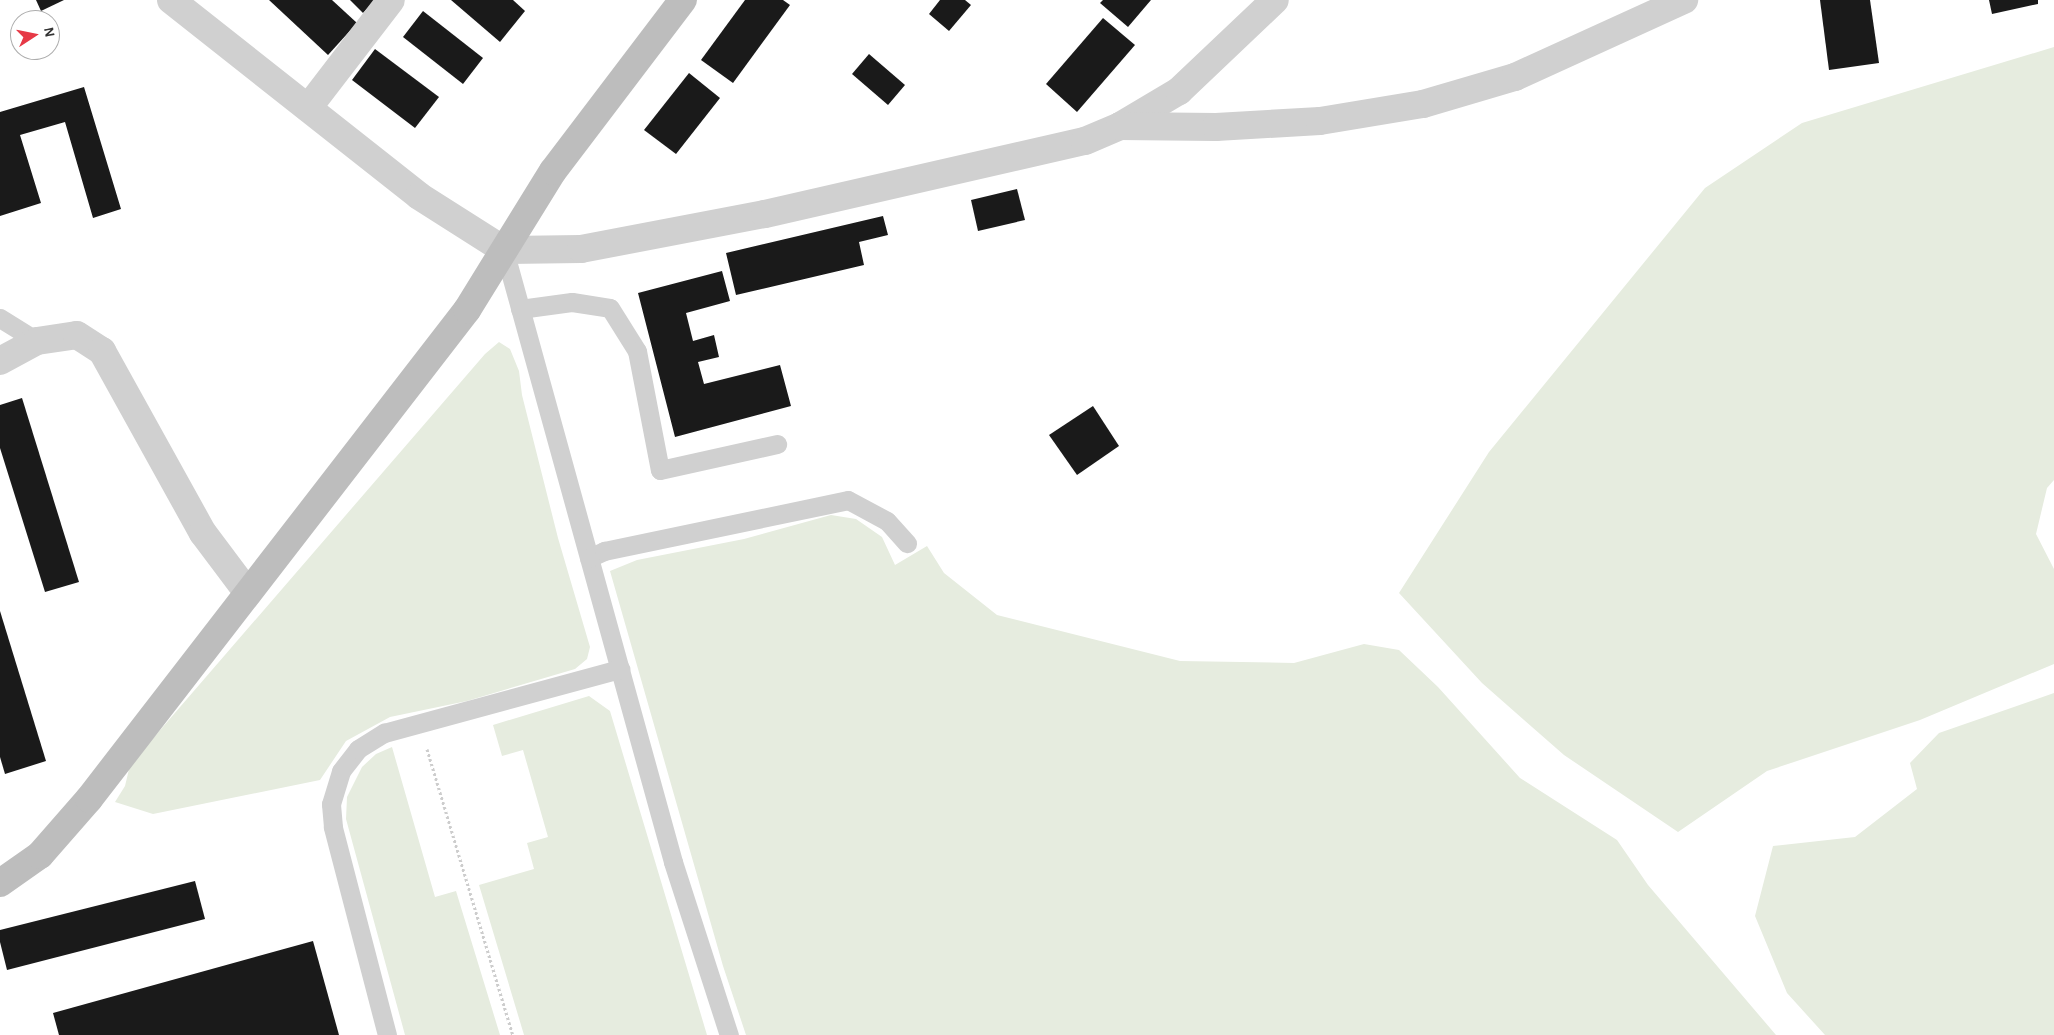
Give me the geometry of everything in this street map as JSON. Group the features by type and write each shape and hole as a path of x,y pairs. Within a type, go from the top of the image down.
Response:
{"street":[{"path":"171,0 419,196 504,250 581,249 765,214 1084,141 1120,126 1179,91 1275,0"},
{"path":"308,108 391,0"},
{"path":"0,883 40,855 89,799 467,310 553,171 683,0"},
{"path":"1120,126 1216,127 1320,121 1423,104 1515,77 1684,0"},
{"path":"0,361 37,341 77,335 102,351 203,533 248,593"}],"lane":[{"path":"504,250 673,862 729,1035"},
{"path":"520,309 572,302 610,308 637,351 660,470 778,444"},
{"path":"0,318 37,341"},
{"path":"589,558 604,551 848,500 887,521 907,543"},
{"path":"387,1035 333,827 331,804 341,771 358,749 384,733 620,669"}],"path":[{"path":"419,724 513,1035"}],"shaded area":[{"path":"2054,47 2054,480 2047,488 2036,534 2054,569 2054,664 1920,720 1767,771 1678,832 1564,755 1482,683 1399,593 1489,452 1705,188 1802,123"},
{"path":"499,342 510,349 519,371 522,395 558,538 590,647 587,659 575,669 467,701 390,717 346,741 320,780 153,814 115,802 125,786 130,765 485,354"},
{"path":"831,515 856,519 882,537 895,565 927,546 944,573 997,615 1180,661 1294,663 1364,644 1399,650 1438,687 1520,778 1617,840 1648,885 1776,1035 746,1035 723,966 610,571 637,560 744,539"},
{"path":"2054,693 2054,1035 1825,1035 1787,993 1755,916 1773,846 1855,837 1917,789 1910,763 1939,733"},
{"path":"589,696 610,711 707,1035 524,1035 479,885 534,869 527,843 548,837 523,750 502,756 493,725"},
{"path":"392,747 435,897 456,891 500,1035 405,1035 346,819 347,797 362,767 376,754"}],"building":[{"path":"36,0 64,0 43,10 41,10"},
{"path":"269,0 332,0 357,23 328,55"},
{"path":"350,0 375,0 363,13"},
{"path":"451,0 513,0 525,11 500,42"},
{"path":"745,0 783,0 790,5 733,83 701,60"},
{"path":"940,0 965,0 971,5 949,31 929,14"},
{"path":"1103,0 1151,0 1128,27 1100,3"},
{"path":"1820,0 1870,0 1879,63 1829,70"},
{"path":"1989,0 2038,0 2038,4 1992,14"},
{"path":"423,11 483,58 463,84 403,37"},
{"path":"1103,18 1135,45 1077,112 1046,84"},
{"path":"375,49 439,97 415,128 352,80"},
{"path":"869,54 905,85 888,105 852,74"},
{"path":"689,73 720,98 676,154 644,130"},
{"path":"84,87 121,209 93,218 65,122 20,135 41,203 0,216 0,112"},
{"path":"1017,189 1025,220 978,231 971,200"},
{"path":"883,216 888,235 859,242 864,265 736,295 726,253"},
{"path":"722,271 730,301 686,313 693,341 714,335 719,357 698,362 704,384 780,365 791,406 675,437 638,293"},
{"path":"22,398 79,582 45,592 0,448 0,405"},
{"path":"1093,406 1119,446 1077,475 1049,435"},
{"path":"0,611 46,761 5,774 0,757"},
{"path":"195,881 205,919 7,970 0,942 0,930"},
{"path":"313,941 339,1035 59,1035 53,1013"}]}
